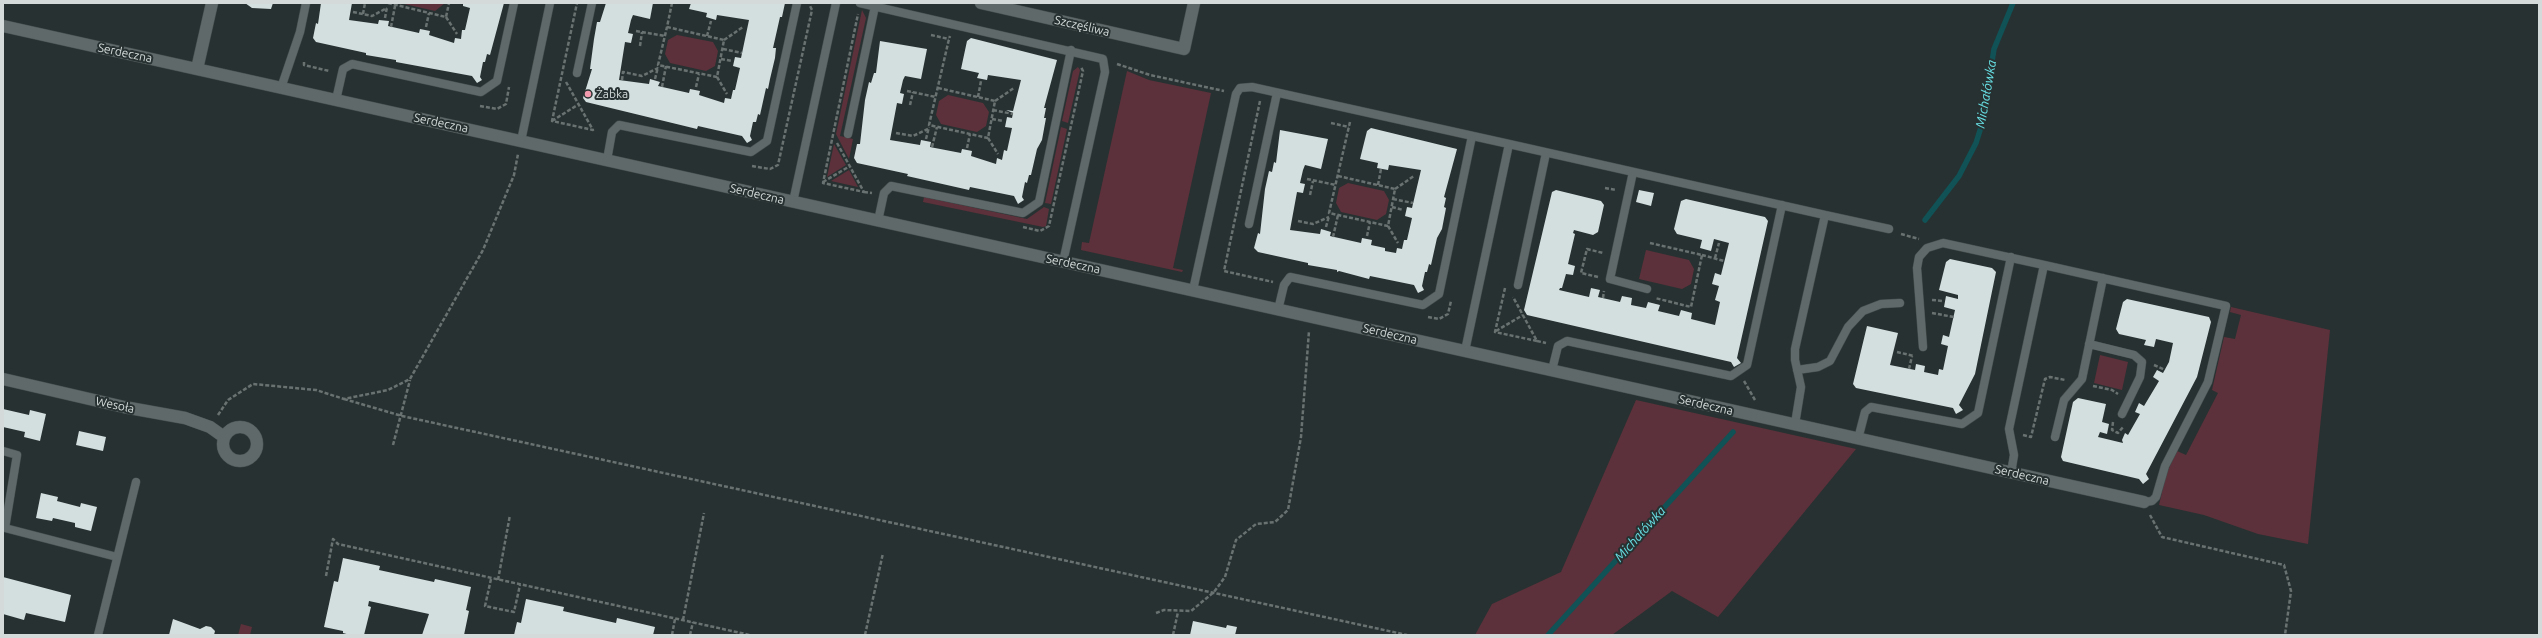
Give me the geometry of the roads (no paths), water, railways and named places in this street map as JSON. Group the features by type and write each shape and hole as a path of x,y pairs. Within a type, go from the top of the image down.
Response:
{"street":[{"path":"197,69 212,3"},
{"name":"Szczęśliwa","path":"981,3 1184,48 1194,3"},
{"name":"Serdeczna","path":"3,26 2144,502"},
{"name":"Wesoła","path":"3,379 124,407 185,418 210,427 224,437"}],"lane":[{"path":"281,88 300,32 306,3"},
{"path":"336,100 343,69 352,64 481,92 497,81 514,3"},
{"path":"521,141 550,3"},
{"path":"577,73 592,3"},
{"path":"607,160 612,134 615,127 622,124 751,152 767,141 797,3"},
{"path":"793,202 836,3"},
{"path":"860,3 1101,57 1105,62 1105,72 1063,262"},
{"path":"848,134 875,6"},
{"path":"878,220 883,196 887,188 894,185 1023,213 1039,202 1071,50"},
{"path":"1193,290 1236,94 1240,88 1246,86 1889,229"},
{"path":"1249,224 1277,93"},
{"path":"1278,310 1284,284 1288,278 1298,278 1422,305 1438,294 1472,136"},
{"path":"1465,351 1509,144"},
{"path":"1518,285 1546,153"},
{"path":"1633,172 1610,279 1647,289"},
{"path":"1552,370 1558,346 1567,341 1731,376 1747,365 1782,205"},
{"path":"1794,424 1801,388 1797,370 1795,349 1825,215"},
{"path":"1923,347 1918,260 1926,248 1937,243 2044,265 2226,306 2208,382 2164,466 2156,497 2152,501 2144,502"},
{"path":"1858,439 1865,412 1871,407 1962,424 1978,413 2011,258"},
{"path":"2011,473 2014,455 2009,432 2044,265"},
{"path":"2054,438 2064,400 2080,383 2103,278"},
{"path":"1797,370 1818,367 1830,361 1848,327 1863,311 1881,304 1900,303"},
{"path":"2089,344 2134,355 2142,362 2140,377 2122,414"},
{"path":"3,451 17,455 5,528 117,557"},
{"path":"98,635 136,482"}],"waterway":[{"name":"Michałówka","path":"1925,220 1959,176 1976,143 1982,124 1994,49 2013,3"},
{"name":"Michałówka","path":"1548,635 1733,432"}],"place":[{"name":"Żabka","path":"588,94"}]}
